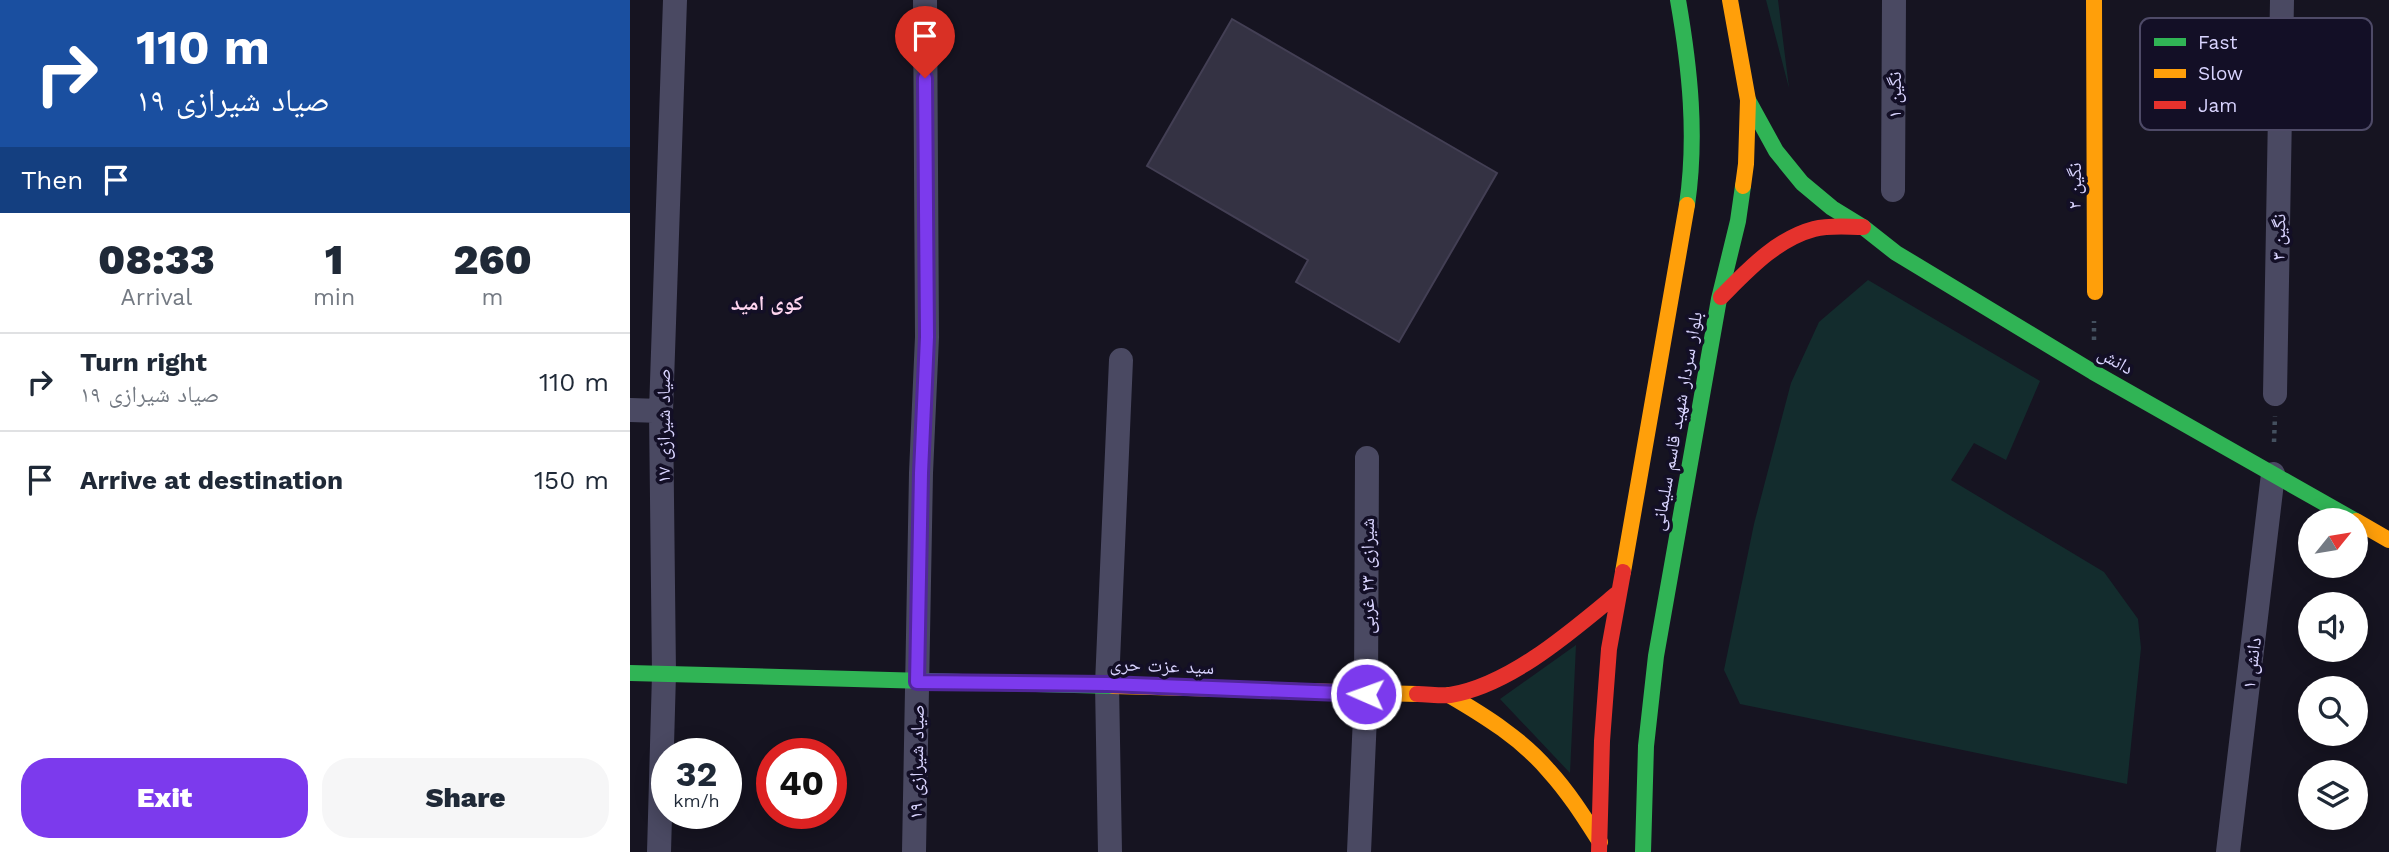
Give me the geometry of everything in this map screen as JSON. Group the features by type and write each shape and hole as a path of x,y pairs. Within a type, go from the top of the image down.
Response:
{"street":[{"name":"صیاد شیرازی ۱۷","path":"659,852 664,674 661,411 675,0"},
{"name":"صیاد شیرازی ۱۹","path":"914,852 921,473 927,337 925,0"},
{"name":"بلوار سردار شهید قاسم سلیمانی","path":"1600,847 1602,741 1609,649 1688,202 1693,133 1689,65 1678,0"},
{"name":"بلوار سردار شهید قاسم سلیمانی","path":"1643,852 1646,746 1656,656 1719,299 1738,221 1746,164 1748,100 1730,0"},
{"name":"نگین ۱","path":"1893,190 1894,0"},
{"name":"نگین ۲","path":"2094,0 2095,292"},
{"name":"نگین ۳","path":"2282,0 2282,18"},
{"name":"دانش","path":"1748,100 1776,150 1801,183 1896,253 2093,372 2334,508"},
{"name":"نگین ۳","path":"2276,394 2280,130"},
{"path":"1719,299 1745,271 1777,247 1809,231 1835,227 1863,228"},
{"path":"1110,852 1107,684 1121,359"},
{"path":"630,410 661,411"},
{"name":"شیرازی ۲۳ غربی","path":"1359,852 1366,694 1367,458"},
{"name":"دانش ۱","path":"2228,852 2273,474"},
{"name":"دانش","path":"2368,528 2389,540"},
{"name":"سید عزت حری","path":"630,673 1449,695 1500,677 1580,625 1619,592"},
{"path":"1449,695 1489,718 1546,768 1571,797 1600,847"}],"path":[{"path":"2093,372 2095,292"},
{"path":"2273,474 2276,394"}],"green space":[{"path":"1766,0 1778,0 1789,88"},
{"path":"1868,280 2040,381 2006,460 1974,443 1951,480 2104,572 2138,619 2141,648 2127,784 1740,704 1724,670 1754,524 1791,383 1819,322"},
{"path":"1576,645 1570,773 1500,699"}],"building":[{"path":"1232,19 1497,173 1399,342 1296,282 1308,260 1147,166"}],"traffic: fast":[{"path":"1678,0 1691,102 1692,154 1687,205"},
{"path":"1748,100 1776,151 1802,183 1832,208 1863,227 1896,253 2093,372 2333,508"},
{"path":"1643,852 1646,746 1656,656 1719,299 1738,221 1743,186"},
{"path":"630,673 1113,686"}],"traffic: slow":[{"path":"1730,0 1748,100 1743,186"},
{"path":"2094,0 2095,292"},
{"path":"1623,572 1687,205"},
{"path":"2368,528 2389,540"},
{"path":"1113,686 1417,694"},
{"path":"1449,695 1502,729 1538,759 1570,797 1600,842"}],"traffic: jam":[{"path":"1721,297 1763,257 1787,240 1814,229 1863,227"},
{"path":"1599,852 1602,741 1609,649 1623,572"},
{"path":"1417,694 1450,695 1496,680 1540,654 1619,592"}],"district":[{"name":"کوی امید","path":"767,303"}],"route":[{"path":"925,78 927,337 917,682 1107,684 1366,694"}]}
